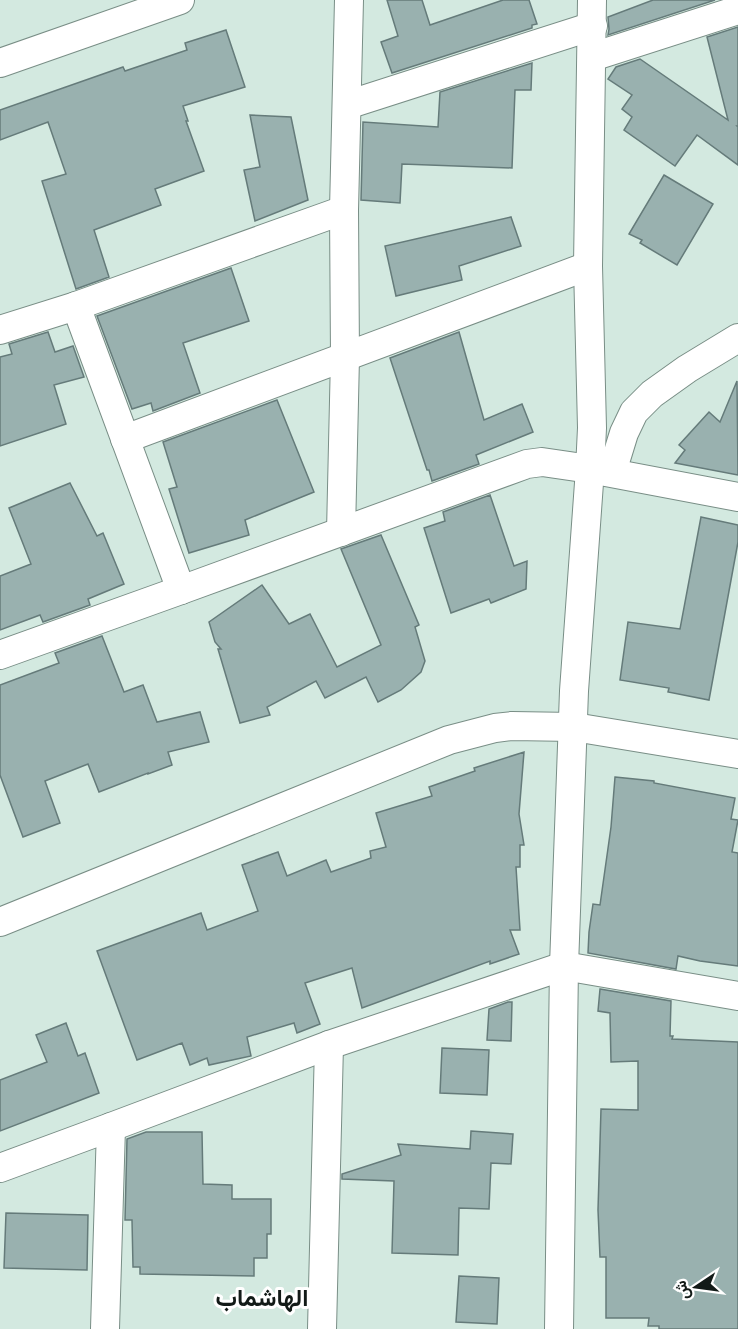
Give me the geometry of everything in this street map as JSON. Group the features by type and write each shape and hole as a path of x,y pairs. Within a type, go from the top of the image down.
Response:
{"street":[{"path":"0,63 180,0"},
{"path":"341,532 345,357 344,210 349,0"},
{"path":"592,57 738,10"},
{"path":"347,105 593,13 588,266 592,428 601,471 574,691 564,966 559,1329"},
{"path":"0,330 76,306 344,210"},
{"path":"124,439 588,266"},
{"path":"76,306 181,591"},
{"path":"601,471 634,412 652,394 687,369 738,338"},
{"path":"0,655 527,464 542,462 601,471 738,497"},
{"path":"0,922 449,740 495,728 574,726 738,754"},
{"path":"0,1168 329,1045 564,966 738,996"},
{"path":"322,1329 329,1045"},
{"path":"105,1329 111,1127"}],"building":[{"path":"387,0 422,0 430,25 503,0 529,0 537,24 532,25 532,28 392,73 381,42 398,36"},
{"path":"653,0 715,0 608,35 608,17"},
{"path":"738,27 738,165 697,135 675,166 624,130 632,117 622,109 632,95 608,79 616,67 640,59 728,120 707,37"},
{"path":"226,30 245,87 183,106 204,171 155,189 161,205 94,230 109,277 76,289 42,181 66,174 48,122 0,140 0,110 123,67 125,71 187,50 185,43"},
{"path":"532,63 531,90 515,90 512,168 402,164 400,203 361,200 363,122 438,127 440,92"},
{"path":"250,115 291,117 308,200 255,221 244,170 260,167"},
{"path":"664,175 713,204 677,265 640,243 642,240 629,234"},
{"path":"511,217 521,246 459,266 462,280 396,296 385,246"},
{"path":"231,268 249,321 183,343 200,393 153,411 151,403 132,409 97,316"},
{"path":"48,332 55,352 73,346 84,377 54,385 66,424 0,446 0,357 12,354 9,344"},
{"path":"459,332 484,420 522,404 533,432 476,455 479,464 432,481 390,358"},
{"path":"737,381 738,475 675,463 685,450 679,445 709,412 720,422"},
{"path":"277,400 314,492 245,520 249,535 189,553 169,489 177,487 163,442"},
{"path":"70,483 97,536 103,533 124,584 88,599 90,605 43,622 40,615 0,630 0,576 31,564 9,508"},
{"path":"490,495 514,566 527,561 526,589 491,603 489,599 451,613 424,528 445,521 443,512"},
{"path":"701,517 738,525 738,542 709,700 668,692 669,688 620,680 628,622 680,629"},
{"path":"381,535 419,625 415,627 425,661 421,672 401,690 378,702 366,677 325,698 316,681 267,707 270,715 240,723 218,649 221,649 215,642 209,622 262,585 289,624 310,614 337,667 381,645 341,549"},
{"path":"102,636 124,692 143,685 157,722 200,712 209,742 168,752 172,765 99,792 88,764 45,781 60,823 23,837 0,775 0,685 59,663 55,653"},
{"path":"524,752 519,814 524,845 520,845 520,867 516,867 520,930 510,930 519,954 490,964 490,961 362,1008 352,968 305,983 320,1024 297,1033 294,1023 247,1037 251,1056 209,1065 207,1058 190,1065 182,1043 137,1060 97,951 201,913 207,930 258,911 242,865 278,852 287,876 326,860 331,872 371,858 370,851 386,847 376,813 432,796 429,787 475,771 474,768"},
{"path":"615,777 654,781 654,783 735,798 731,819 738,820 732,852 738,853 738,966 678,956 676,969 588,953 593,904 600,905 611,827"},
{"path":"600,989 671,1001 670,1036 673,1036 672,1039 738,1042 738,1329 659,1329 659,1326 648,1326 649,1318 606,1318 606,1257 600,1257 598,1210 601,1109 638,1110 638,1061 611,1062 610,1013 598,1011"},
{"path":"512,1002 511,1041 487,1040 489,1009"},
{"path":"66,1023 78,1056 85,1053 99,1093 0,1131 0,1080 47,1062 36,1035"},
{"path":"442,1048 489,1050 487,1095 440,1093"},
{"path":"471,1131 513,1134 511,1164 491,1163 489,1209 459,1208 458,1255 392,1253 394,1181 342,1179 342,1174 401,1155 398,1144 470,1149"},
{"path":"146,1132 202,1132 203,1184 232,1185 232,1199 271,1199 271,1234 267,1234 267,1258 254,1258 254,1276 140,1274 140,1267 133,1267 132,1220 125,1220 127,1139"},
{"path":"6,1213 88,1215 87,1270 4,1268"},
{"path":"459,1276 499,1278 497,1324 456,1322"}],"district":[{"name":"الهاشماب","path":"262,1298"}]}
